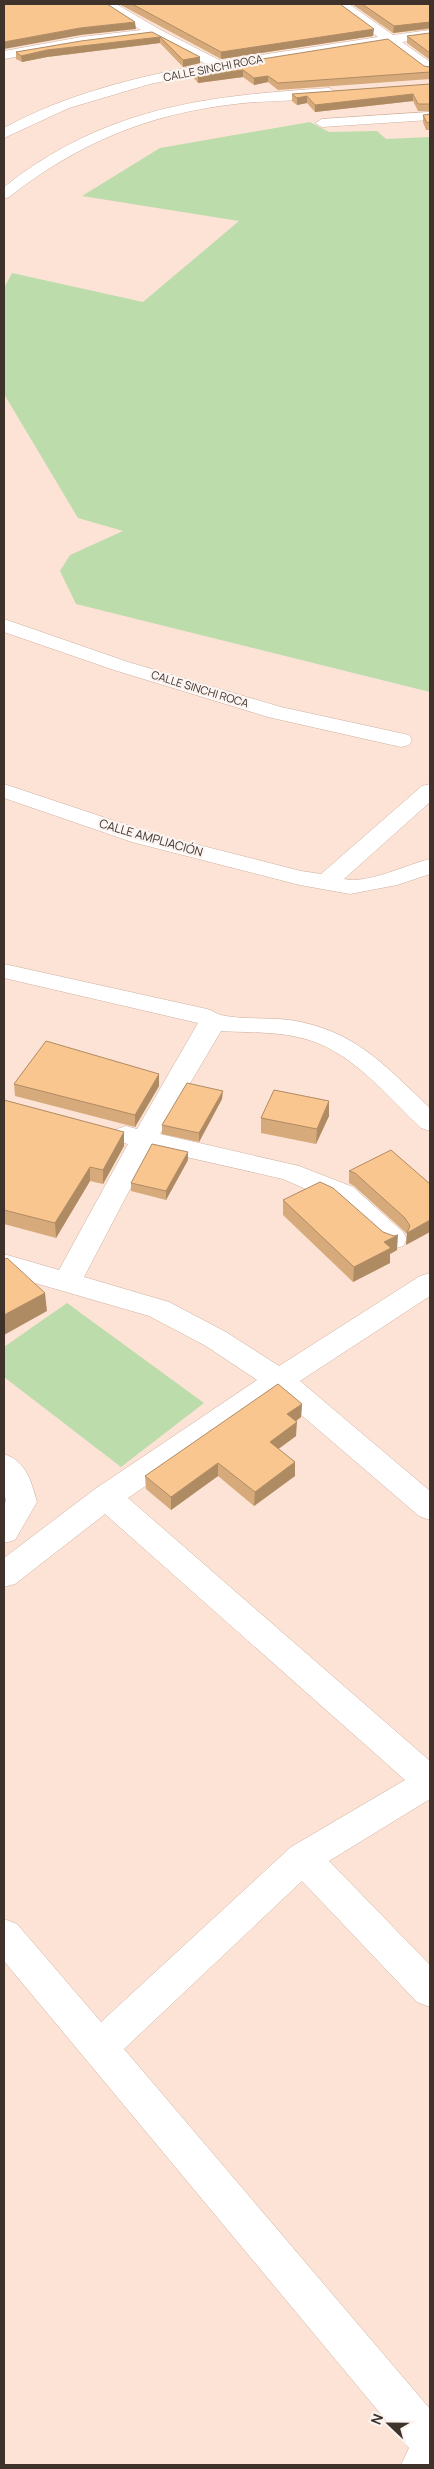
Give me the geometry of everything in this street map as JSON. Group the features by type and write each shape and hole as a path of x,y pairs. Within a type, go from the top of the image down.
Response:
{"street":[{"path":"107,4 154,32 218,65"},
{"path":"341,4 430,68"},
{"path":"4,55 80,41 154,32"},
{"name":"CALLE SINCHI ROCA","path":"4,134 70,102 121,86 218,65 430,34"},
{"path":"4,194 29,174 110,130 143,117 190,107 268,96 344,91"},
{"path":"322,123 430,116"},
{"name":"CALLE SINCHI ROCA","path":"4,624 121,666 276,712 401,740"},
{"name":"CALLE AMPLIACIÓN","path":"4,791 140,837 300,878 350,886 389,880 430,866"},
{"path":"326,882 430,791"},
{"path":"4,971 207,1017 211,1022 307,1032 332,1040 354,1054 430,1122"},
{"path":"67,1282 142,1140 209,1029 211,1022"},
{"path":"106,1130 142,1140 290,1172 343,1194 392,1238"},
{"path":"4,1264 159,1308 216,1339 279,1380 430,1508"},
{"path":"4,1575 106,1497 279,1380 430,1283"},
{"path":"4,1466 14,1477 22,1502 4,1531"},
{"path":"99,2048 303,1858 430,1782 106,1497"},
{"path":"303,1858 430,1990"},
{"path":"4,1935 430,2441"},
{"path":"422,2465 430,2458"}],"green space":[{"path":"310,122 329,132 377,131 386,139 430,137 430,692 76,604 60,571 70,555 123,531 78,518 4,394 4,288 12,273 143,302 239,221 82,196 160,148"},
{"path":"67,1303 204,1403 121,1467 4,1377 4,1347"}],"building":[{"path":"4,4 107,4 135,22 80,28 4,42"},
{"path":"132,4 340,4 374,29 221,52"},
{"path":"362,4 430,4 430,22 394,26"},
{"path":"152,32 200,57 183,60 160,37 47,50 21,56 16,52 81,41"},
{"path":"430,33 430,53 407,36"},
{"path":"388,39 424,66 430,67 430,72 278,83 268,76 254,78 243,70 198,76 193,70"},
{"path":"430,84 430,104 418,104 413,94 315,105 307,96 297,98 292,94"},
{"path":"430,114 430,122 427,123 423,115"},
{"path":"46,1041 159,1074 135,1115 14,1084"},
{"path":"187,1083 223,1091 199,1133 162,1125"},
{"path":"274,1090 329,1101 317,1129 261,1118"},
{"path":"4,1100 124,1132 103,1170 90,1167 55,1223 4,1210"},
{"path":"152,1144 188,1152 166,1191 131,1183"},
{"path":"391,1150 430,1184 430,1220 407,1233 410,1226 405,1218 355,1173 349,1171"},
{"path":"320,1182 333,1188 383,1232 394,1236 398,1235 384,1242 391,1248 354,1267 283,1200"},
{"path":"7,1258 45,1293 4,1315 4,1260"},
{"path":"278,1384 302,1404 287,1414 297,1422 270,1442 295,1462 255,1492 218,1463 171,1497 145,1476"}]}
